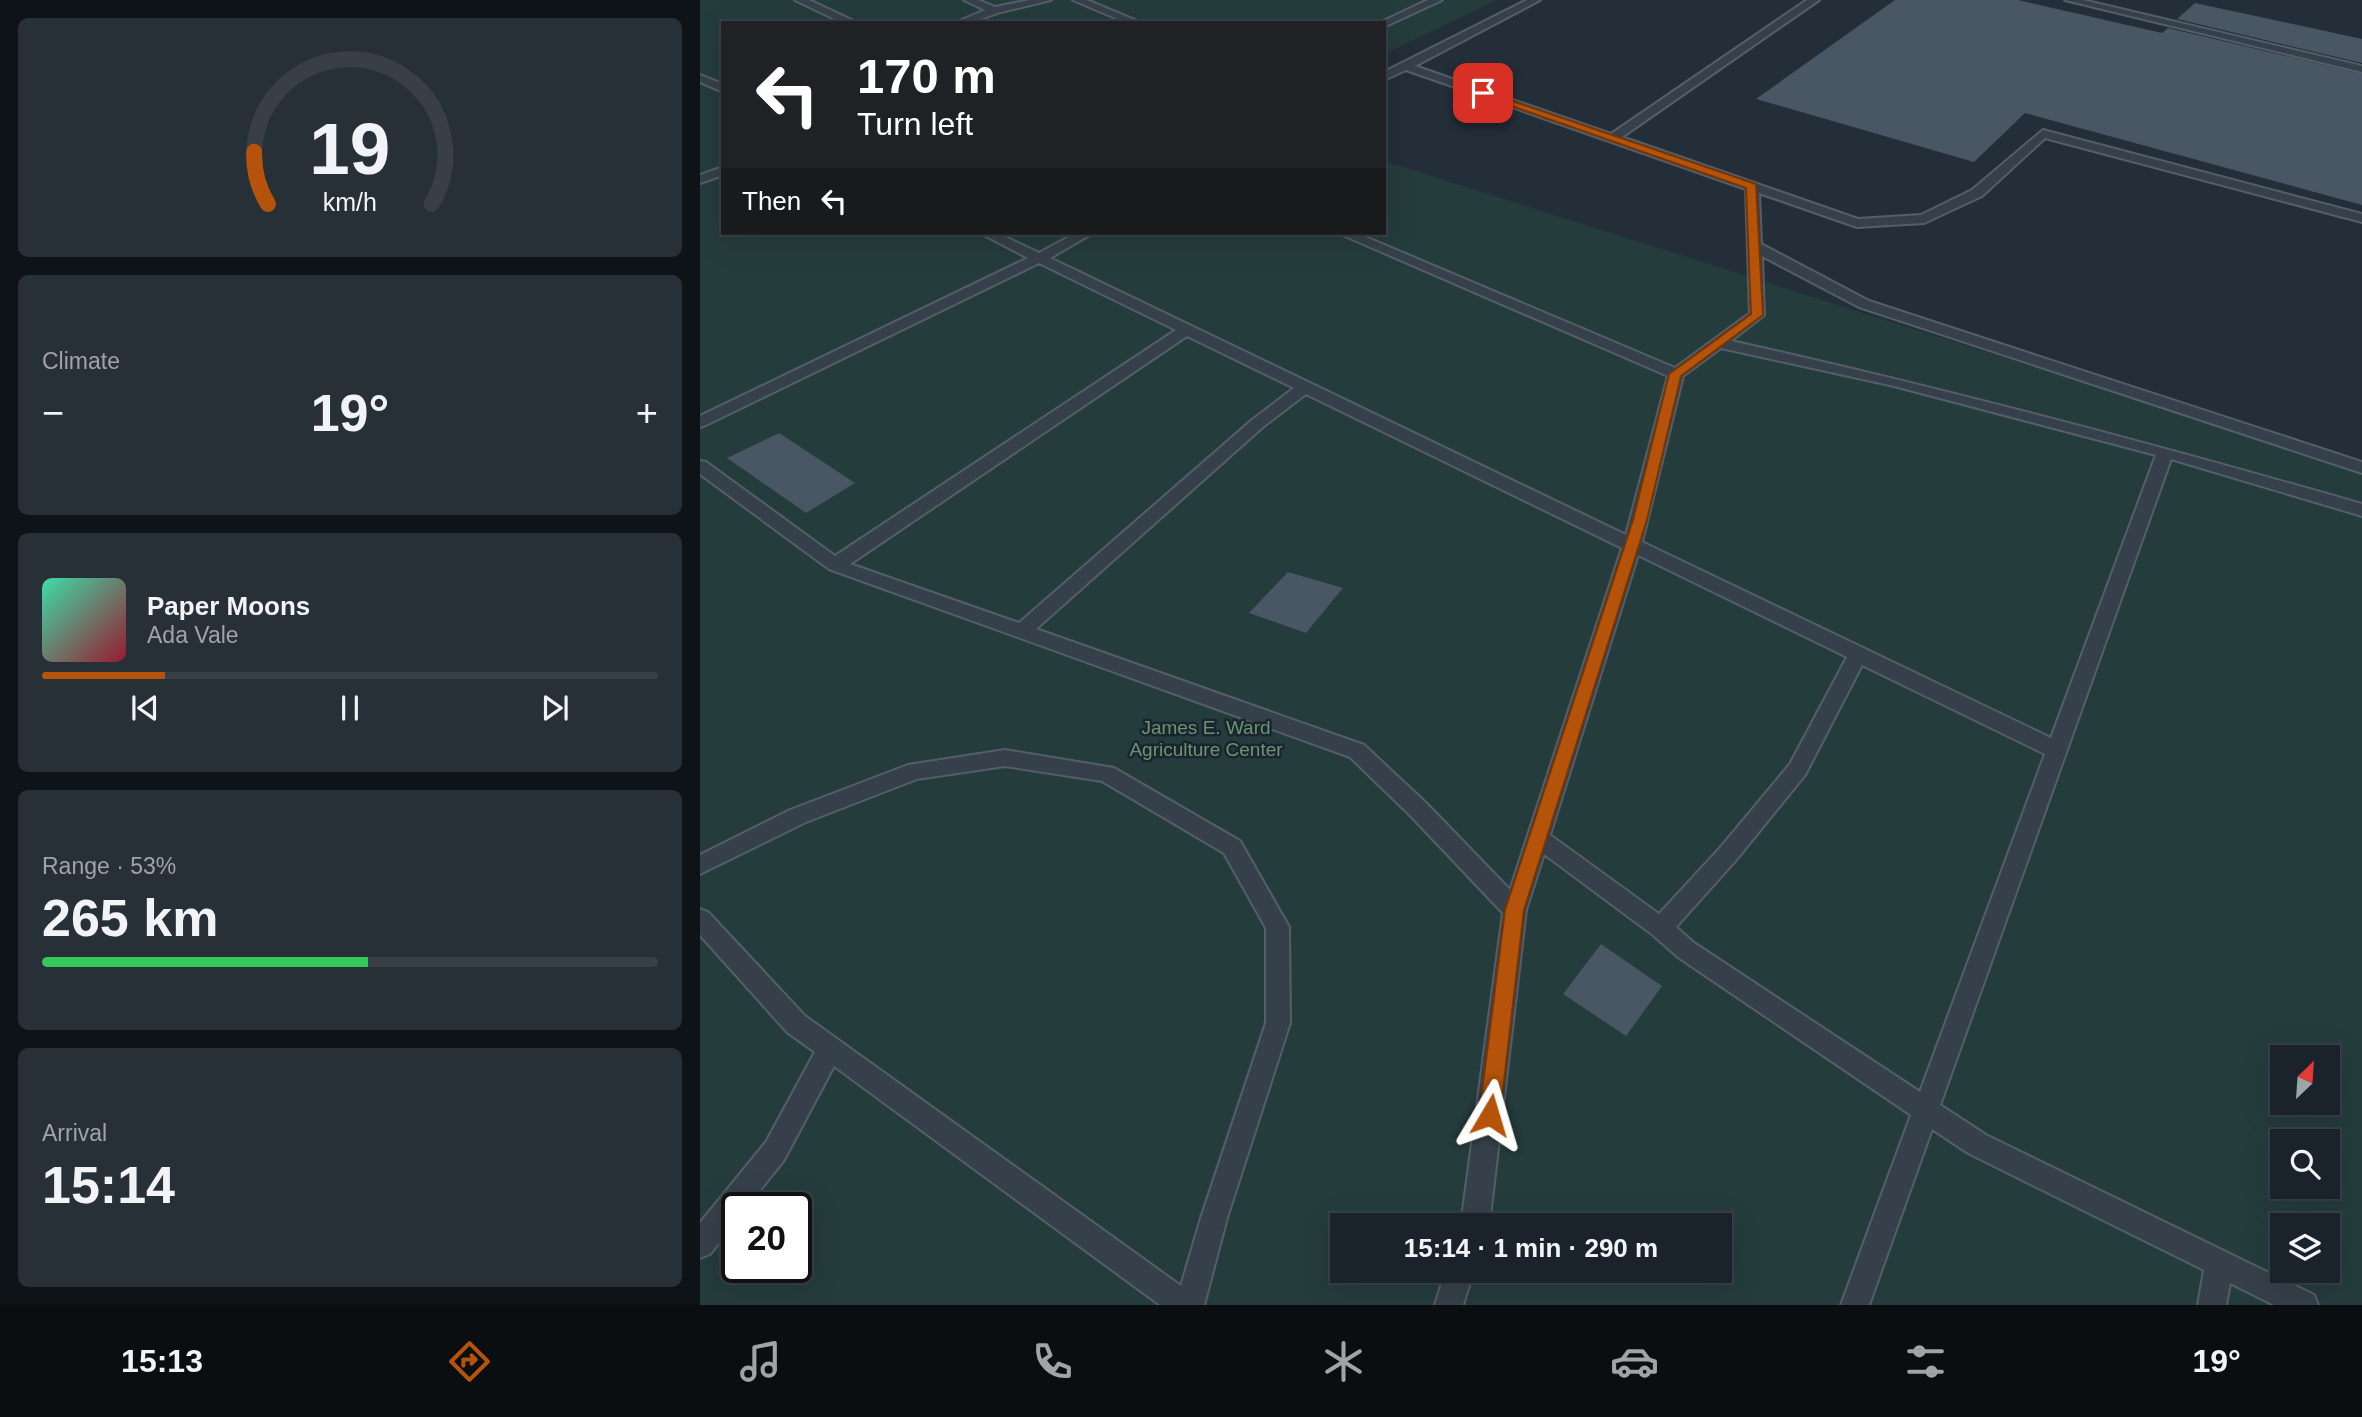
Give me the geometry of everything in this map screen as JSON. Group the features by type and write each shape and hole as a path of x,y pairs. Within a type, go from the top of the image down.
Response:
{"lane":[{"path":"800,0 848,21"},
{"path":"968,0 994,10"},
{"path":"965,21 994,10 1046,0"},
{"path":"1078,0 1132,21"},
{"path":"1386,22 1437,0"},
{"path":"1386,76 1535,0"},
{"path":"1613,138 1814,0"},
{"path":"2070,0 2362,69"},
{"path":"1405,66 1857,223 1924,219 1976,193 2043,134 2362,218"},
{"path":"700,78 721,88"},
{"path":"700,179 721,172"},
{"path":"1477,1213 1515,910 1631,547 1675,374 1757,315 1752,186"},
{"path":"991,235 2056,751"},
{"path":"700,422 1082,235"},
{"path":"1350,235 1675,374"},
{"path":"1754,246 1864,304 2362,468"},
{"path":"835,565 1186,330"},
{"path":"1719,343 1896,382 2165,452 2362,510"},
{"path":"1022,632 1258,423 1304,388"},
{"path":"1855,1305 2165,452"},
{"path":"700,466 835,565 1357,751 1418,809 1515,910"},
{"path":"1661,928 1728,854 1798,769 1857,656"},
{"path":"700,865 799,816 915,771 1005,758 1107,774 1233,847 1278,927 1278,1023 1214,1218 1190,1305"},
{"path":"1538,838 1661,928 1686,950 1977,1144 2304,1305"},
{"path":"700,919 796,1024 1184,1305"},
{"path":"700,1244 775,1151 830,1049"},
{"path":"2212,1305 2219,1265"},
{"path":"1449,1305 1456,1283"}],"green space":[{"name":"James E. Ward Agriculture Center","path":"700,0 1497,0 1386,53 1386,21 721,21 721,235 1386,235 1386,162 2362,471 2362,1305 700,1305"}],"building":[{"path":"1895,0 2018,0 2162,33 2168,28 2362,74 2362,205 2025,113 1974,162 1756,99"},
{"path":"2195,3 2362,39 2362,63 2177,19"},
{"path":"779,433 855,483 806,513 727,458"},
{"path":"1288,572 1343,588 1306,633 1249,613"},
{"path":"1601,944 1662,986 1626,1036 1563,994"}],"route":[{"path":"1483,93 1752,186 1757,315 1675,374 1640,520 1515,910 1490,1115"}]}
